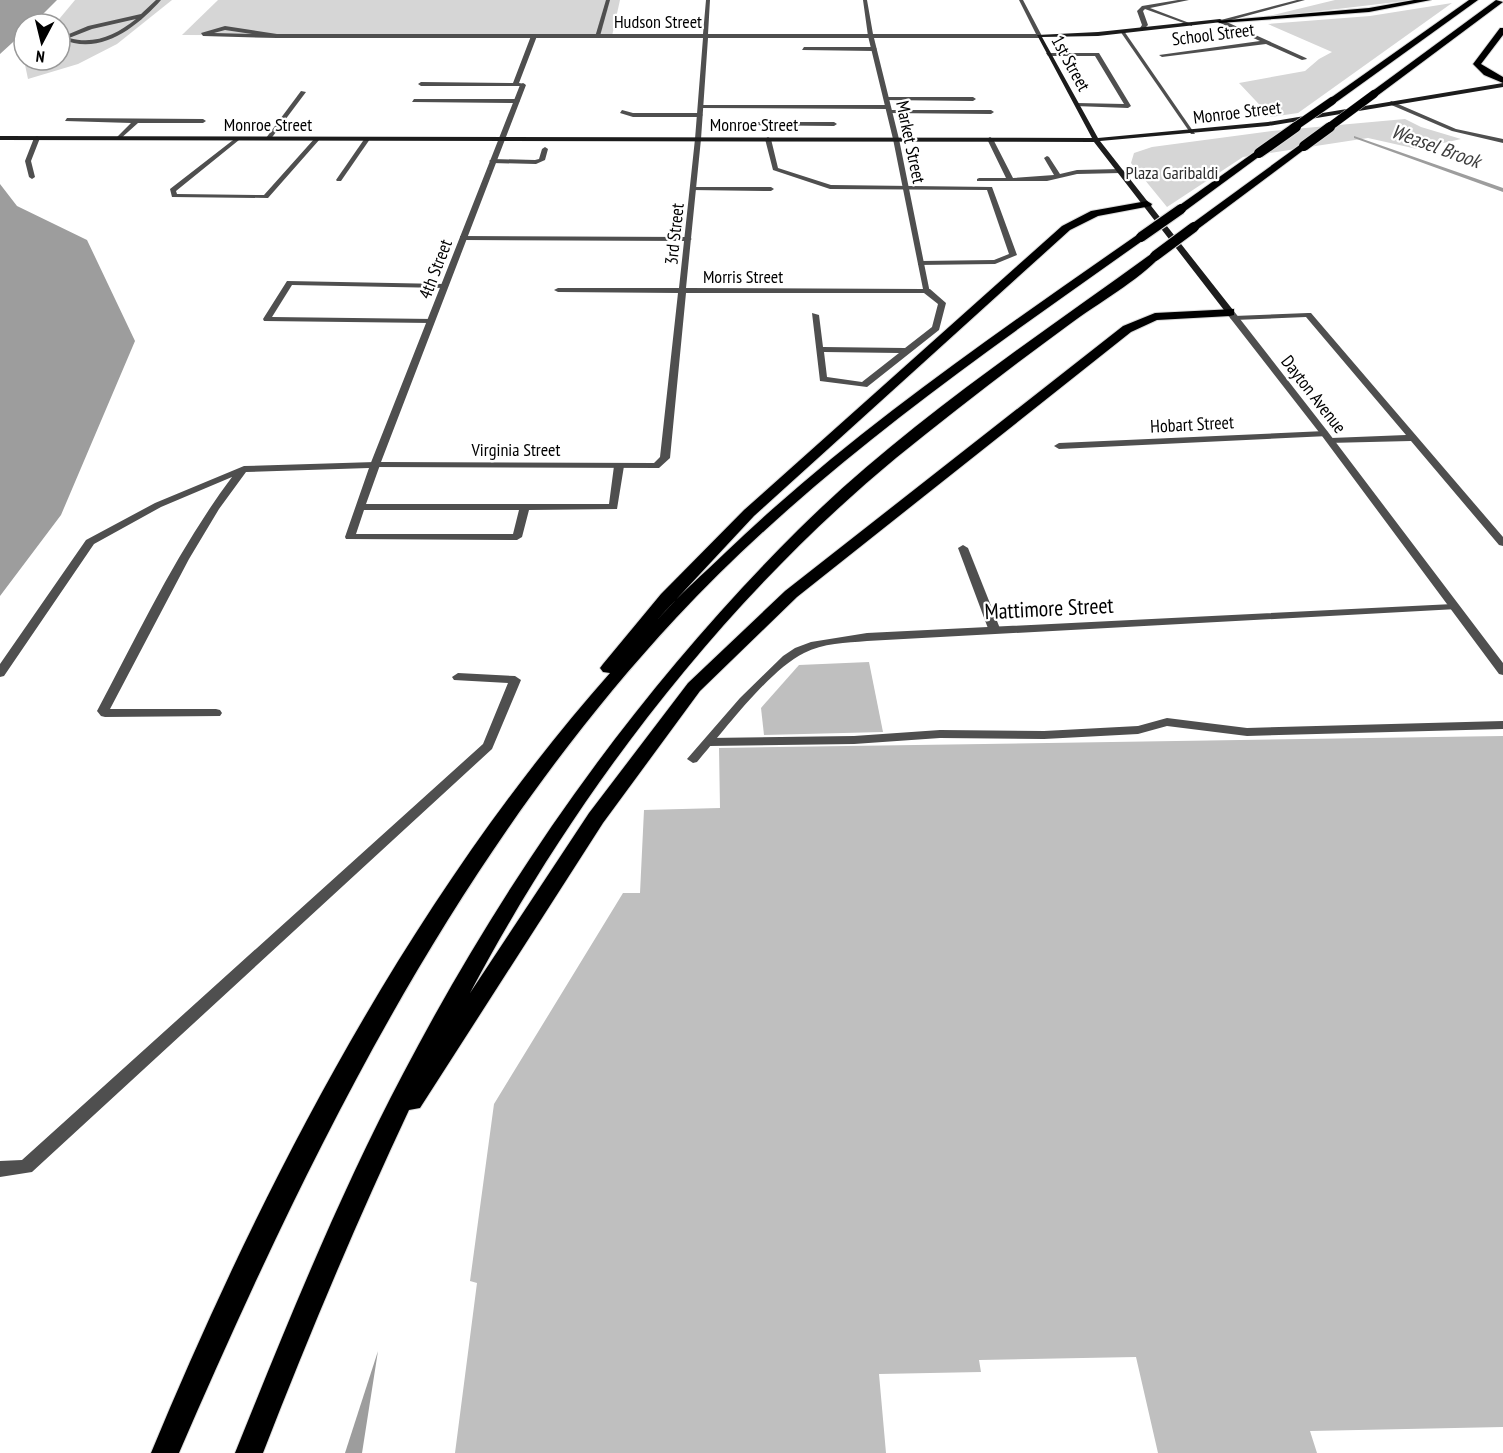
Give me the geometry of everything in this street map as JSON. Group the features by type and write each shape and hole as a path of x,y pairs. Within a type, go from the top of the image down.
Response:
{"highway":[{"path":"1220,21 1369,10 1427,0"},
{"path":"548,759 636,653 717,567 769,518 878,427 1474,0"},
{"path":"249,1453 315,1283 368,1168 464,981 509,904 596,774 693,652 806,531 895,453 1155,256 1501,0"},
{"path":"1503,30 1480,56 1477,64 1503,83"},
{"path":"165,1453 245,1270 356,1054 407,966 456,889 625,646 667,597 749,513 1066,228 1089,214 1147,204"},
{"path":"368,1168 596,818 658,731 728,652 791,594 1127,329 1155,317 1232,315"}],"main road":[{"path":"1039,36 1122,32 1220,21"},
{"name":"1st Street","path":"1039,36 1096,140"},
{"name":"Monroe Street","path":"2,138 1096,140 1193,133 1268,124 1503,83"},
{"name":"Dayton Avenue","path":"1096,140 1232,315"}],"street":[{"path":"145,15 81,29 69,34 65,39 93,42 116,36 145,15 159,0"},
{"path":"597,36 608,0"},
{"name":"3rd Street","path":"656,466 665,458 667,451 698,139 708,0"},
{"name":"Market Street","path":"865,0 927,291 942,303 936,328 909,351"},
{"name":"1st Street","path":"1021,0 1039,36"},
{"path":"1140,30 1145,25 1140,11 1144,7 1187,0"},
{"path":"1220,21 1303,0"},
{"path":"1144,7 1190,25"},
{"path":"1220,21 1304,59"},
{"path":"225,28 277,36 211,36 203,34 225,28"},
{"path":"1122,32 1193,133"},
{"name":"Hudson Street","path":"277,36 1039,36"},
{"name":"4th Street","path":"525,507 517,537 350,537 375,465 517,101 519,85 534,36"},
{"name":"School Street","path":"1162,55 1266,42"},
{"path":"804,49 874,49"},
{"path":"1048,54 1097,54 1128,106 1077,105"},
{"path":"421,84 519,85"},
{"path":"268,139 303,92"},
{"path":"886,99 973,99"},
{"path":"414,101 517,101"},
{"path":"1391,103 1454,130 1503,141"},
{"path":"750,107 755,139"},
{"path":"622,112 633,115 750,107 837,116"},
{"path":"753,124 888,109 991,112"},
{"path":"837,116 837,139"},
{"path":"67,120 202,121"},
{"path":"119,138 136,121"},
{"path":"32,177 28,161 38,138"},
{"path":"237,139 172,190 174,196 266,197 317,139"},
{"path":"339,180 367,139"},
{"path":"768,139 772,165 830,187 1011,180 1077,172 1121,171"},
{"path":"990,139 1011,180"},
{"path":"492,161 536,162 542,160 545,149"},
{"path":"1047,158 1058,176"},
{"path":"905,184 990,188 1013,255 994,262 921,263"},
{"path":"693,189 771,189"},
{"path":"463,238 688,239"},
{"path":"431,321 267,319 290,283 444,286"},
{"name":"Morris Street","path":"558,290 927,291"},
{"path":"815,315 823,379 864,385 909,351"},
{"path":"1232,315 1308,315 1503,543"},
{"name":"Dayton Avenue","path":"1232,315 1328,438 1503,671"},
{"path":"819,349 909,351"},
{"name":"Hobart Street","path":"1059,446 1328,438 1413,438"},
{"name":"Virginia Street","path":"244,469 375,465 656,466"},
{"path":"359,507 614,507 619,466"},
{"path":"0,673 90,542 158,505 244,469"},
{"path":"216,712 105,713 103,711 184,559 214,508 244,469"},
{"path":"963,548 995,631"},
{"name":"Mattimore Street","path":"693,759 777,669 798,652 822,643 867,637 1453,607"},
{"path":"0,1169 26,1167 488,746 515,680 458,678"},
{"path":"709,742 854,740 940,734 1044,735 1138,730 1167,722 1247,732 1503,724"}],"green space":[{"path":"75,0 172,0 117,44 72,66 72,12 65,12"},
{"path":"218,0 620,0 612,36 182,35"},
{"path":"1335,0 1413,0 1261,18"},
{"path":"1452,3 1298,113 1271,117 1239,83 1305,71 1332,52 1268,24 1370,16"},
{"path":"27,72 51,72 28,79"},
{"name":"Plaza Garibaldi","path":"1405,119 1421,127 1461,139 1417,149 1368,138 1243,157 1167,207 1131,163 1134,153 1152,147 1272,131"}],"shaded area":[{"path":"0,0 57,0 45,12 12,12 12,43 0,54"},
{"path":"0,184 17,206 87,240 135,341 61,515 0,596"},
{"path":"378,1351 362,1453 345,1453"}],"building":[{"path":"869,662 883,732 764,735 761,708 799,665"},
{"path":"1503,736 1503,1427 1310,1431 1317,1453 1158,1453 1136,1357 979,1360 981,1372 879,1374 886,1453 455,1453 477,1283 470,1281 494,1104 623,893 640,893 644,810 720,808 719,748"}],"waterway":[{"name":"Weasel Brook","path":"1356,137 1503,190"}]}
